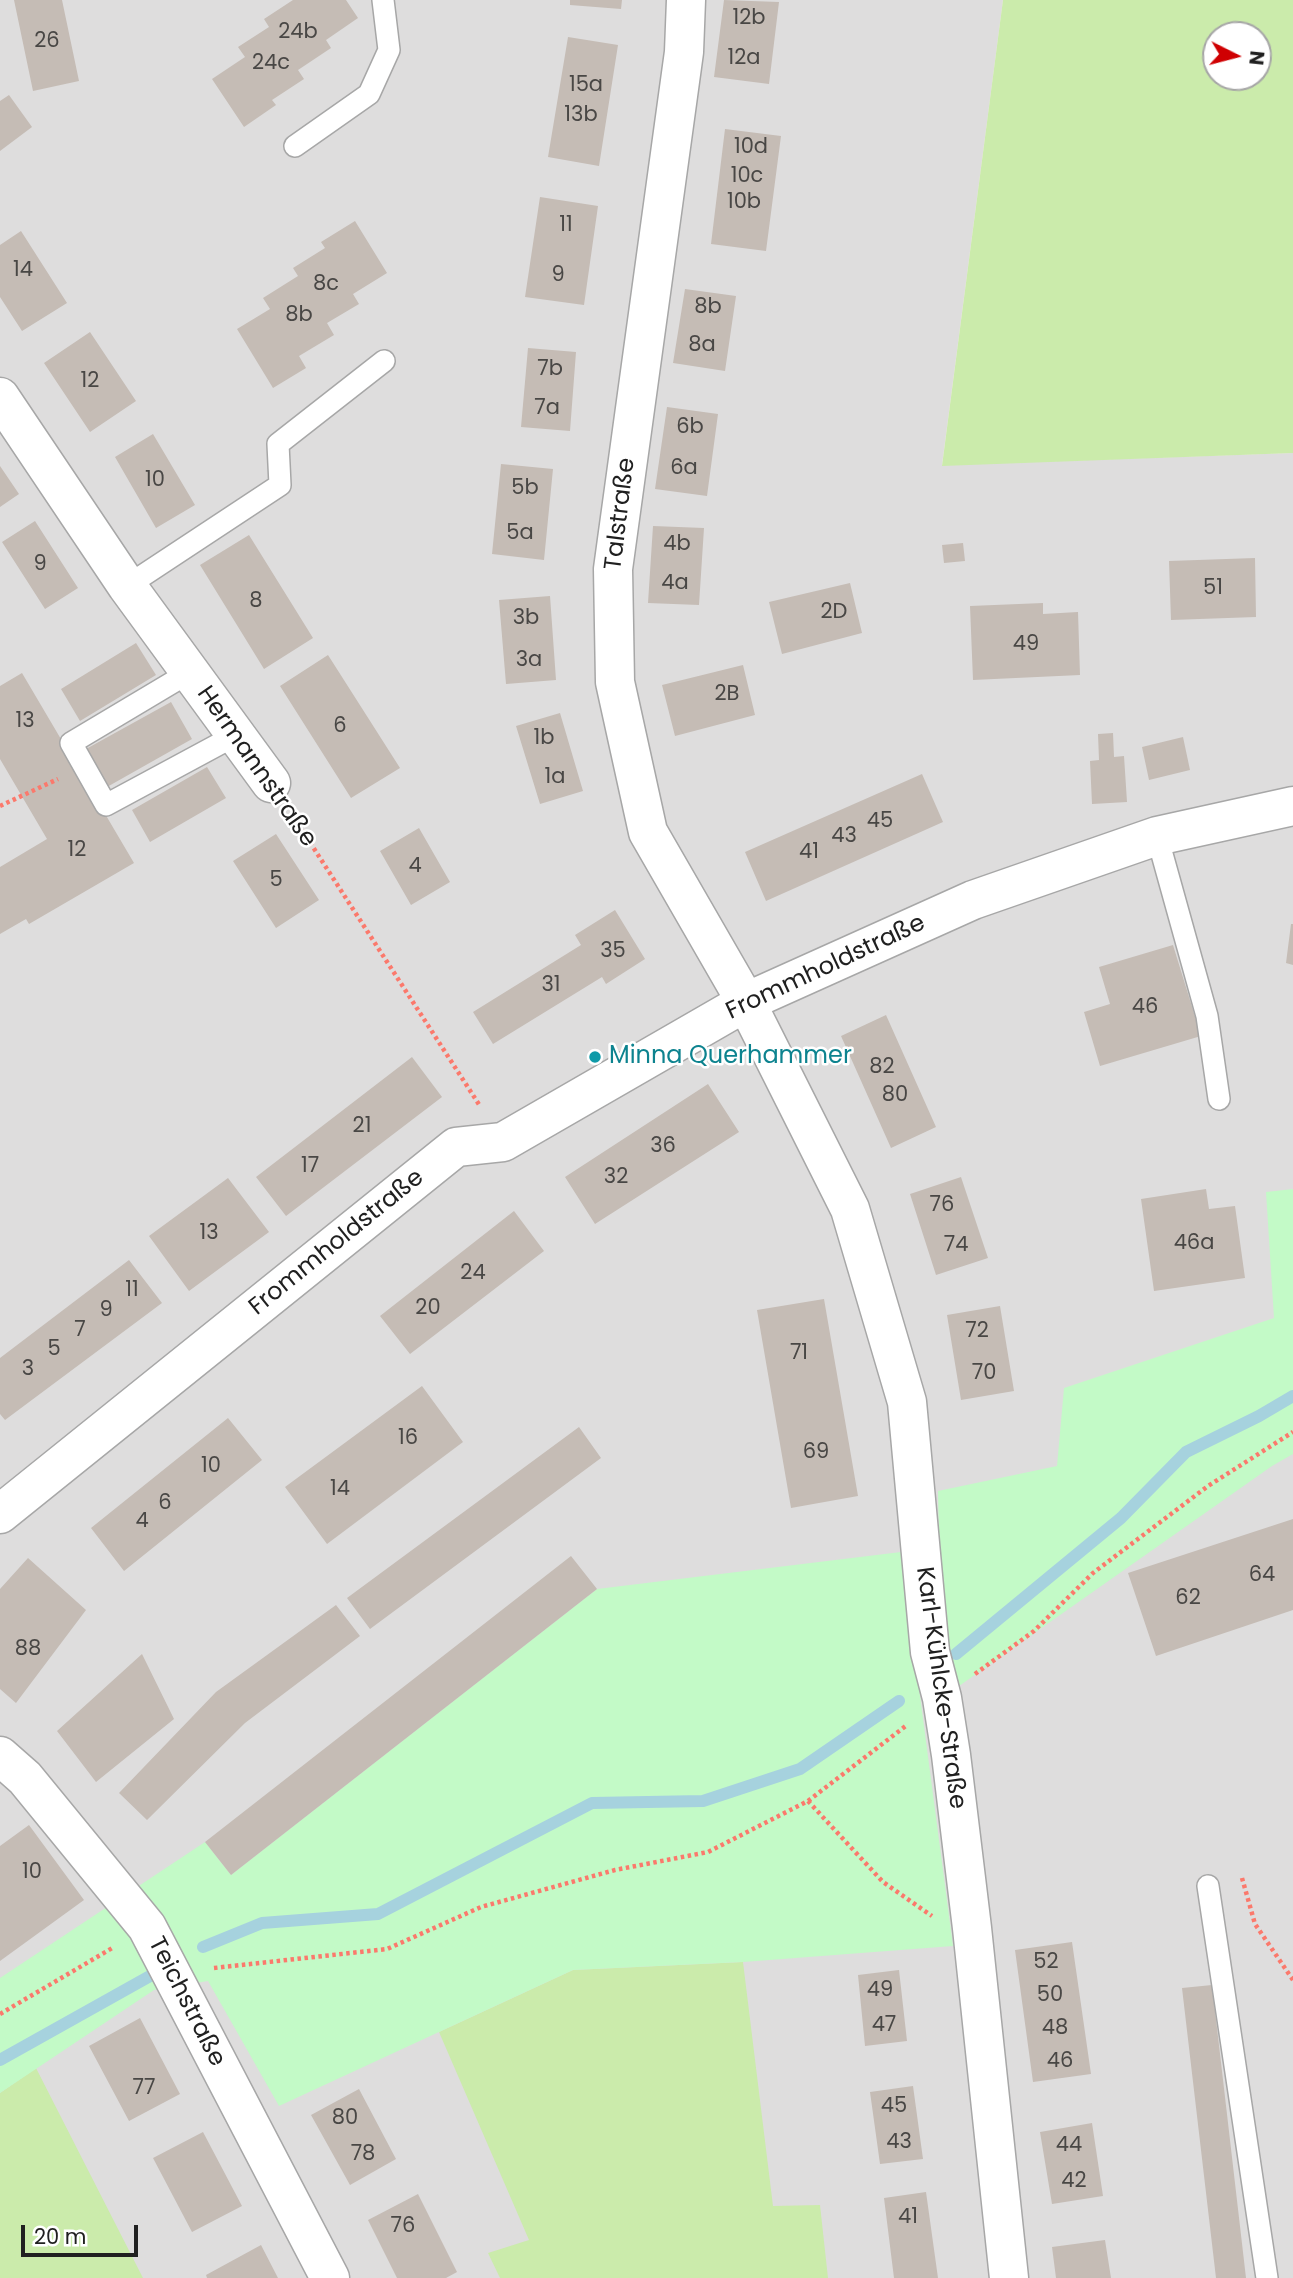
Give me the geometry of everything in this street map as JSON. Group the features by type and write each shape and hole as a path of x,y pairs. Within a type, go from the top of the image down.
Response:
{"street":[{"name":"Talstraße","path":"686,0 684,52 613,569 615,682 648,832 746,1002"},
{"name":"Hermannstraße","path":"0,397 127,586 271,783"},
{"name":"Frommholdstraße","path":"0,1514 456,1147 503,1142 746,1002 973,900 1157,836 1293,806"},
{"name":"Karl-Kühlcke-Straße","path":"746,1002 850,1209 907,1402 930,1652 942,1698 951,1755 1009,2278"},
{"name":"Teichstraße","path":"0,1756 25,1779 147,1927 330,2278"}],"lane":[{"path":"295,146 369,94 389,50 383,0"},
{"path":"127,586 280,485 278,444 384,361"},
{"path":"190,673 71,743 106,805 236,735"},
{"path":"1157,836 1207,1016 1220,1099"},
{"path":"1208,1886 1267,2278"}],"path":[{"path":"0,806 85,767"},
{"name":"Hermannstraße","path":"271,783 503,1142"},
{"path":"206,1963 216,1969 387,1949 481,1907 615,1870 708,1852 808,1801 1034,1631 1093,1573 1208,1486 1293,1432"},
{"path":"808,1801 883,1882 929,1915 972,1928"},
{"path":"1242,1878 1255,1924 1293,1980"},
{"path":"0,2014 147,1927"}],"shaded area":[{"path":"0,0 1003,0 942,465 1293,453 1293,2278 0,2278"}],"green space":[{"path":"1003,0 1293,0 1293,453 942,466"},
{"path":"1293,1189 1293,1454 1272,1466 942,1698 938,1491 1057,1466 1064,1388 1274,1318 1266,1192"},
{"path":"901,1552 953,1946 743,1962 573,1970 279,2106 208,1981 154,1990 0,2093 0,1978 205,1842 231,1875 597,1589"},
{"path":"743,1962 773,2206 820,2205 828,2278 500,2278 488,2253 529,2240 439,2032 573,1970"},
{"path":"36,2068 143,2278 0,2278 0,2093"}],"building":[{"path":"14,0 62,0 79,81 33,91"},
{"path":"293,0 346,0 358,18 326,40 331,48 298,70 304,79 272,100 276,105 244,127 212,79 245,57 238,47 269,27 264,19"},
{"path":"570,0 622,0 621,9 570,5"},
{"path":"724,0 779,2 769,84 714,77"},
{"path":"568,37 618,45 599,166 548,157"},
{"path":"9,95 32,127 0,151 0,101"},
{"path":"725,129 781,136 766,251 711,244"},
{"path":"540,197 598,206 584,305 525,297"},
{"path":"355,221 387,273 353,294 359,304 327,323 334,335 299,356 306,368 273,388 237,329 270,309 263,298 298,276 293,268 325,248 321,242"},
{"path":"21,231 67,303 22,331 0,297 0,245"},
{"path":"685,289 736,296 725,371 673,363"},
{"path":"90,332 136,401 90,432 44,363"},
{"path":"528,348 576,352 570,431 521,427"},
{"path":"667,407 718,414 707,496 655,489"},
{"path":"153,434 195,505 156,528 115,457"},
{"path":"501,464 553,469 544,560 492,554"},
{"path":"0,466 19,494 0,507"},
{"path":"35,521 78,588 45,609 2,542"},
{"path":"653,526 704,528 699,605 648,603"},
{"path":"249,535 313,638 264,669 200,565"},
{"path":"963,543 965,561 944,563 942,545"},
{"path":"1255,558 1256,617 1171,620 1169,561"},
{"path":"850,583 862,633 782,654 769,602"},
{"path":"550,596 556,680 506,684 499,600"},
{"path":"1043,603 1043,614 1078,612 1080,675 973,680 970,606"},
{"path":"136,643 156,675 80,721 61,689"},
{"path":"328,655 400,768 351,798 280,686"},
{"path":"743,665 755,715 675,736 662,685"},
{"path":"22,673 134,863 29,924 26,919 0,934 0,867 47,839 0,759 0,686"},
{"path":"171,702 192,739 107,787 86,749"},
{"path":"560,713 583,791 540,804 516,726"},
{"path":"1113,733 1114,757 1124,756 1127,802 1092,804 1090,761 1099,760 1098,734"},
{"path":"1183,737 1190,770 1149,780 1142,747"},
{"path":"207,767 226,798 150,842 132,810"},
{"path":"922,774 943,822 766,901 745,852"},
{"path":"419,828 450,882 411,905 380,851"},
{"path":"276,834 319,900 276,928 233,861"},
{"path":"615,910 645,959 606,984 602,977 493,1044 473,1012 581,945 575,935"},
{"path":"1293,924 1293,965 1286,963"},
{"path":"1173,945 1201,1036 1100,1066 1084,1012 1110,1004 1099,967"},
{"path":"886,1015 936,1127 891,1148 841,1036"},
{"path":"412,1057 442,1097 286,1216 256,1177"},
{"path":"708,1084 739,1132 595,1224 565,1177"},
{"path":"961,1177 988,1258 936,1275 910,1194"},
{"path":"228,1178 269,1232 189,1291 149,1236"},
{"path":"1206,1189 1209,1209 1235,1206 1245,1278 1154,1291 1141,1199"},
{"path":"514,1211 544,1251 410,1354 380,1316"},
{"path":"129,1260 162,1303 5,1420 0,1414 0,1358"},
{"path":"824,1299 858,1496 791,1508 757,1310"},
{"path":"1000,1306 1014,1391 961,1400 947,1315"},
{"path":"422,1386 463,1442 327,1544 285,1487"},
{"path":"228,1418 262,1460 124,1571 91,1528"},
{"path":"579,1427 601,1458 370,1629 347,1598"},
{"path":"1293,1519 1293,1610 1156,1656 1128,1573"},
{"path":"571,1556 597,1589 231,1875 205,1842"},
{"path":"28,1558 86,1610 16,1703 0,1689 0,1589"},
{"path":"336,1605 360,1636 245,1723 147,1820 119,1793 216,1692"},
{"path":"142,1654 174,1719 96,1782 57,1731"},
{"path":"29,1825 84,1900 0,1961 0,1846"},
{"path":"1072,1942 1091,2074 1033,2082 1015,1950"},
{"path":"899,1970 907,2041 865,2046 858,1975"},
{"path":"1212,1985 1246,2278 1216,2278 1182,1988"},
{"path":"140,2018 180,2094 129,2121 89,2046"},
{"path":"913,2086 923,2159 880,2164 870,2092"},
{"path":"359,2089 396,2159 350,2185 311,2115"},
{"path":"1092,2123 1103,2196 1052,2204 1040,2132"},
{"path":"203,2132 242,2206 192,2232 153,2158"},
{"path":"926,2192 938,2278 894,2278 884,2198"},
{"path":"418,2194 457,2272 446,2278 397,2278 368,2220"},
{"path":"1105,2240 1111,2278 1056,2278 1052,2247"},
{"path":"261,2245 278,2278 207,2278 206,2275"}],"waterway":[{"path":"956,1654 1121,1518 1186,1452 1293,1396"},
{"path":"203,1947 262,1923 378,1914 592,1803 703,1801 800,1769 899,1701"},
{"path":"0,2060 159,1971"}],"place":[{"name":"Minna Querhammer","path":"595,1057"}]}
